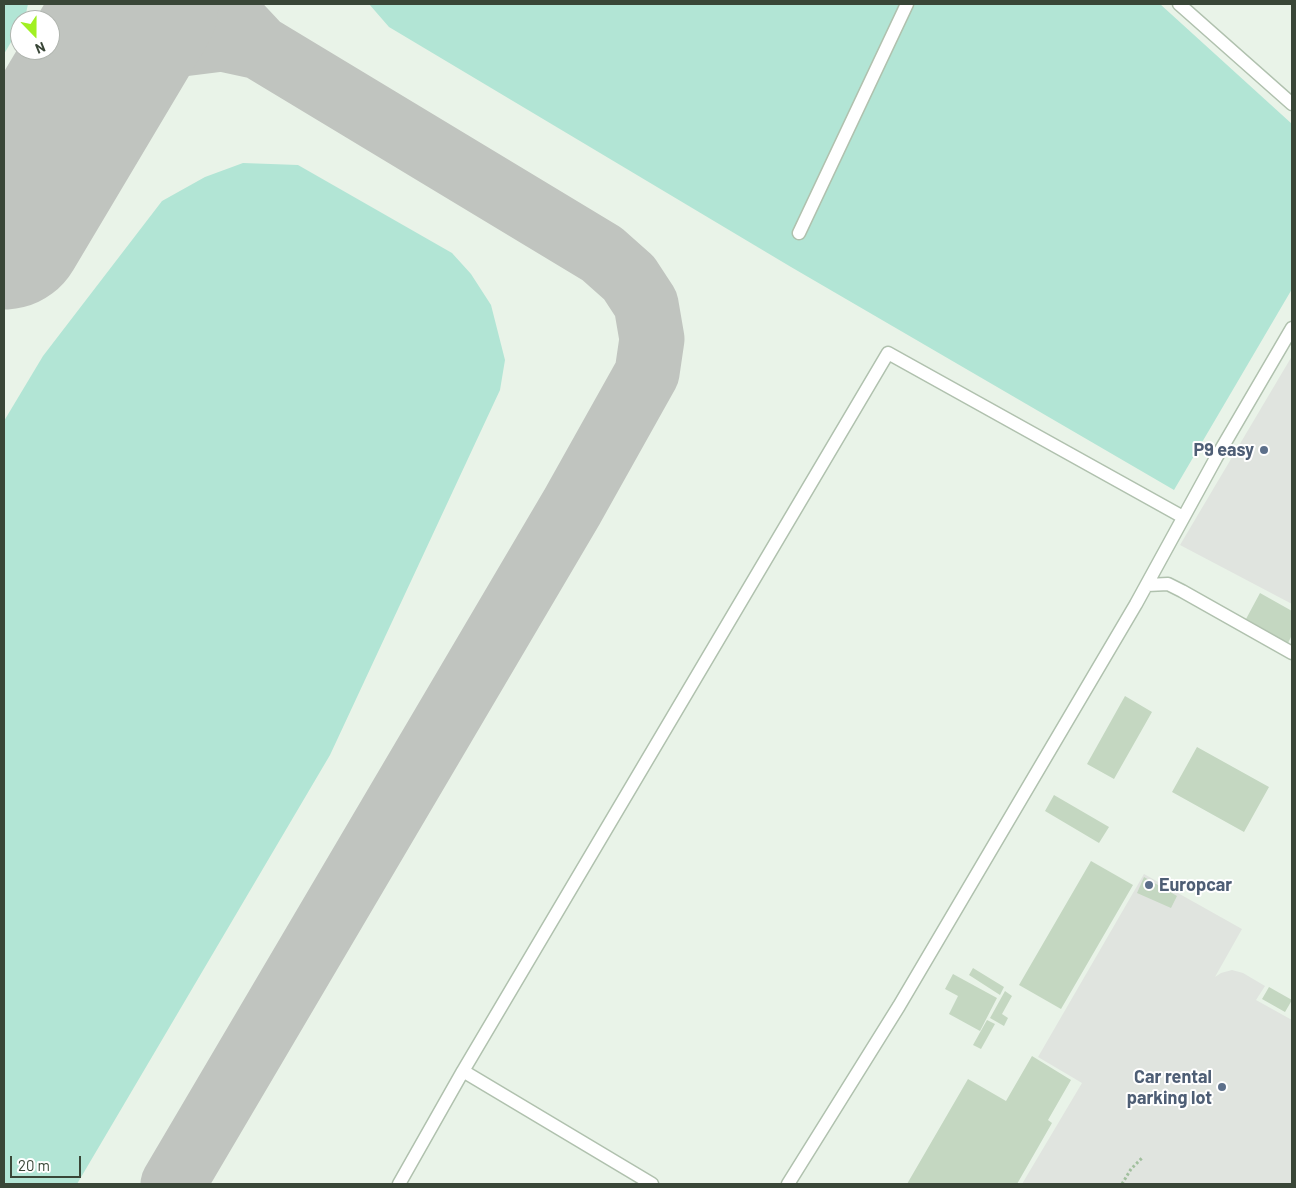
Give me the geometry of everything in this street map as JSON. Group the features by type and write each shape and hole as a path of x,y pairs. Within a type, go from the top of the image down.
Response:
{"lane":[{"path":"799,233 907,4"},
{"path":"1180,4 1292,104"},
{"path":"788,1184 899,1006 1148,585 1183,517 1292,328"},
{"path":"399,1184 888,353 1183,517"},
{"path":"1148,585 1168,584 1292,653"},
{"path":"464,1071 652,1184"}],"path":[{"path":"1122,1184 1131,1169 1143,1157"}],"shaded area":[{"path":"4,4 28,4 27,10 10,10 10,44 4,54"},
{"path":"369,4 1160,4 1292,124 1292,289 1174,490 791,267 389,27"},
{"path":"243,163 298,165 452,253 471,274 491,305 505,360 500,390 330,755 77,1184 4,1184 4,421 43,356 162,201 205,177"},
{"name":"P9 easy","path":"1292,356 1292,604 1180,545"},
{"path":"1144,874 1242,929 1215,977 1232,970 1243,973 1265,986 1256,1000 1292,1020 1292,1184 1022,1184 1082,1083 1038,1057"}],"building":[{"path":"1260,593 1292,611 1292,635 1288,643 1246,619"},
{"path":"1125,696 1152,712 1114,779 1087,764"},
{"path":"1197,747 1269,787 1244,832 1172,792"},
{"path":"1054,795 1109,827 1099,843 1045,811"},
{"path":"1091,861 1133,885 1061,1009 1019,985"},
{"name":"Europcar","path":"1144,877 1177,896 1171,908 1137,893"},
{"path":"973,968 1004,987 1000,995 969,975"},
{"path":"953,974 997,998 980,1031 949,1014 958,996 945,989"},
{"path":"1269,987 1292,1000 1285,1012 1262,999"},
{"path":"1005,991 1012,996 1002,1014 1008,1018 1004,1026 990,1018"},
{"path":"987,1020 995,1024 981,1049 973,1045"},
{"path":"1032,1056 1071,1080 1048,1120 1052,1123 1017,1184 907,1184 968,1079 1006,1101"}],"taxiway":[{"path":"173,1184 572,507 647,373 652,339 646,304 629,278 602,254 259,47 231,17 225,4"},
{"path":"77,105 115,69 158,47 222,39 259,47"}],"runway":[{"path":"4,229 138,4"}],"place":[{"name":"P9 easy","path":"1264,450"},
{"name":"Europcar","path":"1149,885"},
{"name":"Car rental parking lot","path":"1222,1087"}]}
